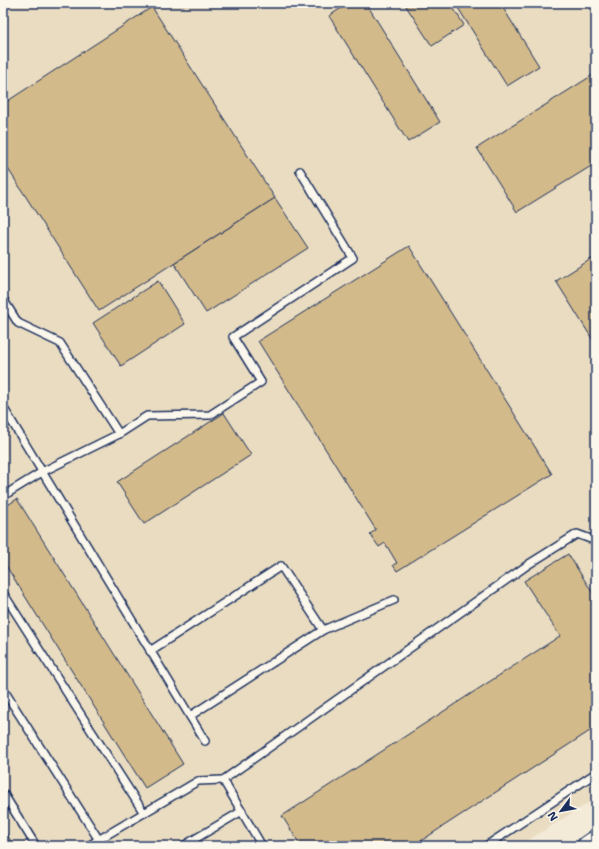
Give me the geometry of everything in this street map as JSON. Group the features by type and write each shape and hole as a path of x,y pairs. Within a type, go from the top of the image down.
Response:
{"main road":[{"path":"587,846 596,840"}],"lane":[{"path":"3,496 42,472 120,434 148,416 210,415 261,382 233,337 353,258 300,170"},
{"path":"3,299 18,323 60,343 120,434"},
{"path":"3,407 205,741"},
{"path":"88,846 198,781 223,780 529,564 576,534 596,541"},
{"path":"150,651 281,566 323,630"},
{"path":"3,593 144,813"},
{"path":"190,716 323,630 394,600"},
{"path":"3,689 99,840"},
{"path":"486,846 596,773"},
{"path":"223,780 262,846"},
{"path":"3,793 36,846"},
{"path":"184,846 242,811"}],"shaded area":[{"path":"3,3 299,3 323,5 334,3 596,3 596,798 519,846 3,846"}],"building":[{"path":"349,3 366,3 440,122 408,142 329,16"},
{"path":"404,3 450,3 464,25 432,46"},
{"path":"455,3 500,3 539,66 507,86"},
{"path":"152,7 275,198 99,311 3,161 3,104"},
{"path":"596,73 596,163 517,212 477,148"},
{"path":"275,198 308,248 206,313 174,263"},
{"path":"409,246 552,474 397,571 393,565 397,563 385,543 379,547 370,534 376,530 258,341"},
{"path":"596,256 596,345 556,281"},
{"path":"158,281 185,324 121,366 93,323"},
{"path":"224,413 251,455 144,524 117,482"},
{"path":"17,499 183,764 145,788 3,561 3,508"},
{"path":"568,554 596,598 596,727 413,846 301,846 282,816 560,636 524,581"},
{"path":"3,828 14,846 3,846"}]}
